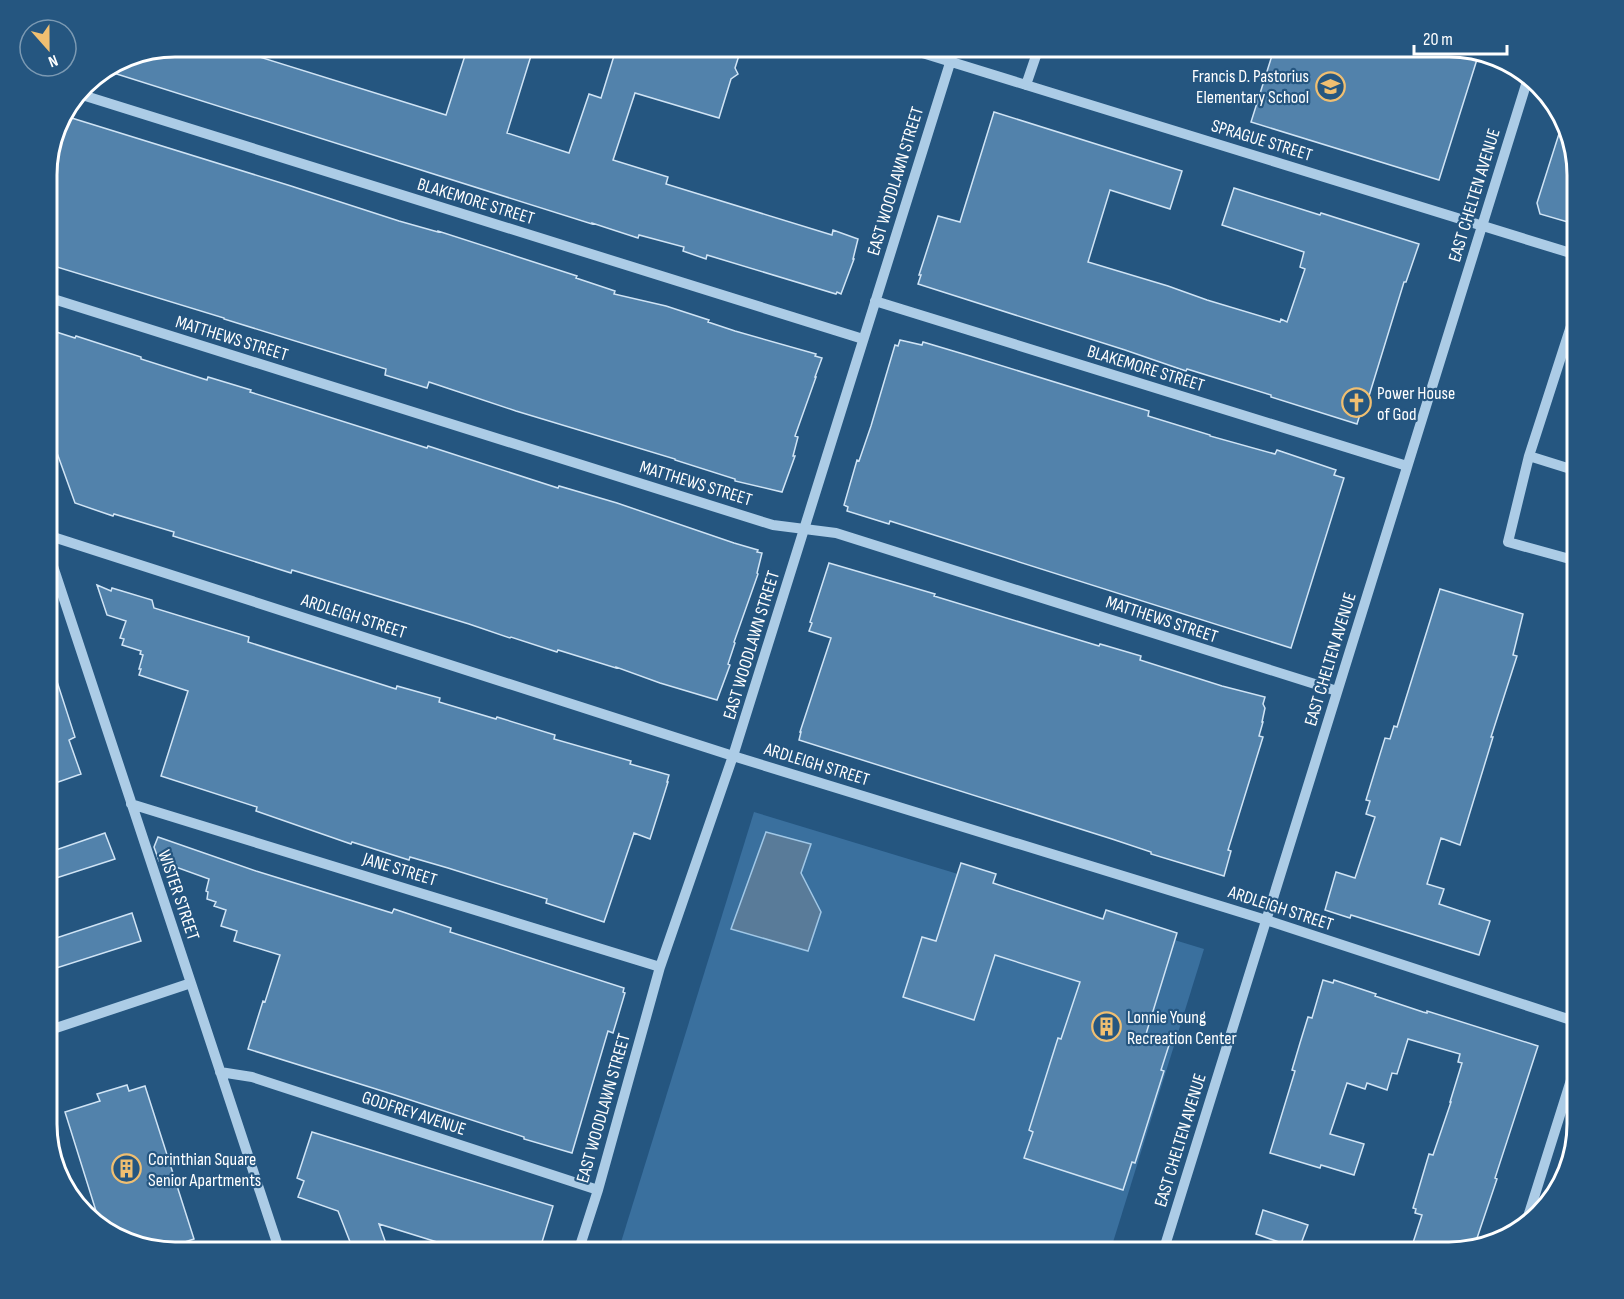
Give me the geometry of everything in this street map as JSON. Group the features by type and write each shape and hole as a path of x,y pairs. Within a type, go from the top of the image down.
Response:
{"street":[{"name":"SPRAGUE STREET","path":"935,57 1567,252"},
{"name":"EAST WOODLAWN STREET","path":"581,1242 598,1190 660,967 734,756 951,57"},
{"path":"1026,85 1035,57"},
{"name":"EAST CHELTEN AVENUE","path":"1166,1242 1526,85"},
{"name":"BLAKEMORE STREET","path":"87,96 863,339"},
{"name":"MATTHEWS STREET","path":"57,300 773,525 836,533 1337,691"},
{"name":"BLAKEMORE STREET","path":"875,301 1407,466"},
{"path":"1567,336 1529,456 1508,542 1567,558"},
{"path":"1529,456 1567,468"},
{"name":"ARDLEIGH STREET","path":"57,538 734,756 1266,920 1567,1018"},
{"name":"WISTER STREET","path":"57,578 277,1242"},
{"name":"JANE STREET","path":"131,804 660,967"},
{"path":"57,1028 191,983"},
{"name":"GODFREY AVENUE","path":"219,1072 252,1077 598,1190"},
{"path":"1530,1210 1567,1095"}],"shaded area":[{"path":"754,812 1204,949 1113,1242 621,1242"},
{"path":"766,832 811,844 801,873 821,912 808,951 731,929"}],"building":[{"path":"259,57 446,115 464,57 531,57 507,133 569,153 589,94 601,98 614,57 738,57 735,68 738,74 731,79 719,118 635,93 613,160 668,177 666,184 832,235 833,230 858,239 854,259 841,294 837,292 836,294 707,255 706,259 683,251 684,247 639,235 638,238 115,74 130,66 160,58"},
{"path":"1272,57 1448,57 1477,60 1439,180 1251,122"},
{"path":"994,112 1182,171 1170,209 1110,190 1088,262 1207,300 1280,322 1281,319 1287,322 1305,269 1300,267 1304,252 1222,225 1234,188 1419,244 1406,282 1404,282 1365,409 1362,408 1357,424 918,284 938,216 960,222"},
{"path":"72,118 399,221 438,231 577,276 576,278 615,291 614,294 666,306 735,331 816,354 815,356 822,358 795,436 798,437 793,456 795,456 782,492 735,481 735,479 675,459 429,382 427,388 385,375 386,369 57,267 57,168 63,137"},
{"path":"1559,133 1566,160 1567,222 1540,214 1537,203"},
{"path":"57,332 75,338 76,336 207,380 208,377 251,390 250,392 558,488 559,486 617,503 762,553 758,574 717,700 616,667 510,638 292,570 291,573 173,536 174,532 75,503 57,453"},
{"path":"900,340 922,345 923,342 970,356 1149,411 1148,416 1210,436 1275,454 1277,450 1336,470 1334,475 1344,478 1291,648 890,521 889,524 847,511 848,507 844,505 857,460 859,461 871,426 895,345 898,346"},
{"path":"829,563 1099,646 1100,644 1141,656 1140,660 1265,697 1263,722 1259,736 1263,737 1228,850 1231,851 1224,876 799,740 831,638 809,631"},
{"path":"97,585 111,591 112,588 152,600 154,608 249,637 248,642 396,689 397,686 440,698 439,702 555,735 554,739 631,761 630,764 669,775 650,839 634,833 604,922 546,903 547,899 448,868 410,857 409,860 352,842 351,844 256,811 257,807 161,776 188,691 139,675 143,655 140,654 141,651 122,645 124,639 120,638 126,621 107,615"},
{"path":"1440,589 1523,614 1513,655 1517,656 1460,845 1441,838 1427,884 1444,889 1439,904 1490,921 1479,955 1351,915 1350,918 1325,910 1336,872 1355,878 1375,817 1366,814 1370,801 1366,800 1385,738 1390,739 1394,726 1397,727"},
{"path":"57,681 75,737 69,740 81,774 57,782"},
{"path":"105,833 115,859 57,878 57,850"},
{"path":"158,837 256,871 392,913 394,909 451,928 450,932 624,988 625,993 613,1033 608,1031 572,1153 248,1049 280,955 234,941 237,931 221,926 226,910 214,906 216,902 207,899 209,879 159,861 154,847"},
{"name":"Lonnie Young Recreation Center","path":"961,863 996,874 993,883 1103,919 1106,910 1177,933 1146,1034 1170,1042 1161,1070 1164,1071 1135,1163 1132,1162 1123,1190 1024,1158 1033,1132 1029,1130 1058,1038 1061,1039 1080,982 995,955 974,1020 903,997 922,937 936,941"},
{"path":"132,913 141,941 57,968 57,938"},
{"path":"1323,980 1333,983 1334,980 1423,1012 1427,1013 1427,1011 1538,1046 1477,1239 1413,1242 1422,1215 1415,1213 1416,1209 1413,1208 1429,1154 1433,1155 1451,1102 1462,1063 1458,1062 1460,1054 1408,1039 1397,1074 1392,1073 1387,1090 1367,1083 1365,1089 1347,1083 1330,1134 1364,1144 1354,1175 1321,1165 1320,1168 1270,1153 1295,1071 1292,1070 1308,1017 1312,1018"},
{"name":"Corinthian Square Senior Apartments","path":"127,1085 129,1091 145,1086 194,1239 176,1242 137,1236 116,1226 96,1212 65,1112 100,1101 97,1094"},
{"path":"312,1132 553,1206 542,1242 437,1242 379,1224 385,1242 350,1242 338,1211 298,1197 304,1181 297,1178"},
{"path":"1263,1210 1308,1225 1302,1242 1279,1242 1256,1234"}],"place":[{"name":"Francis D. Pastorius Elementary School","path":"1330,86"},
{"name":"Power House of God","path":"1356,403"},
{"name":"Lonnie Young Recreation Center","path":"1106,1027"},
{"name":"Corinthian Square Senior Apartments","path":"127,1169"}]}
